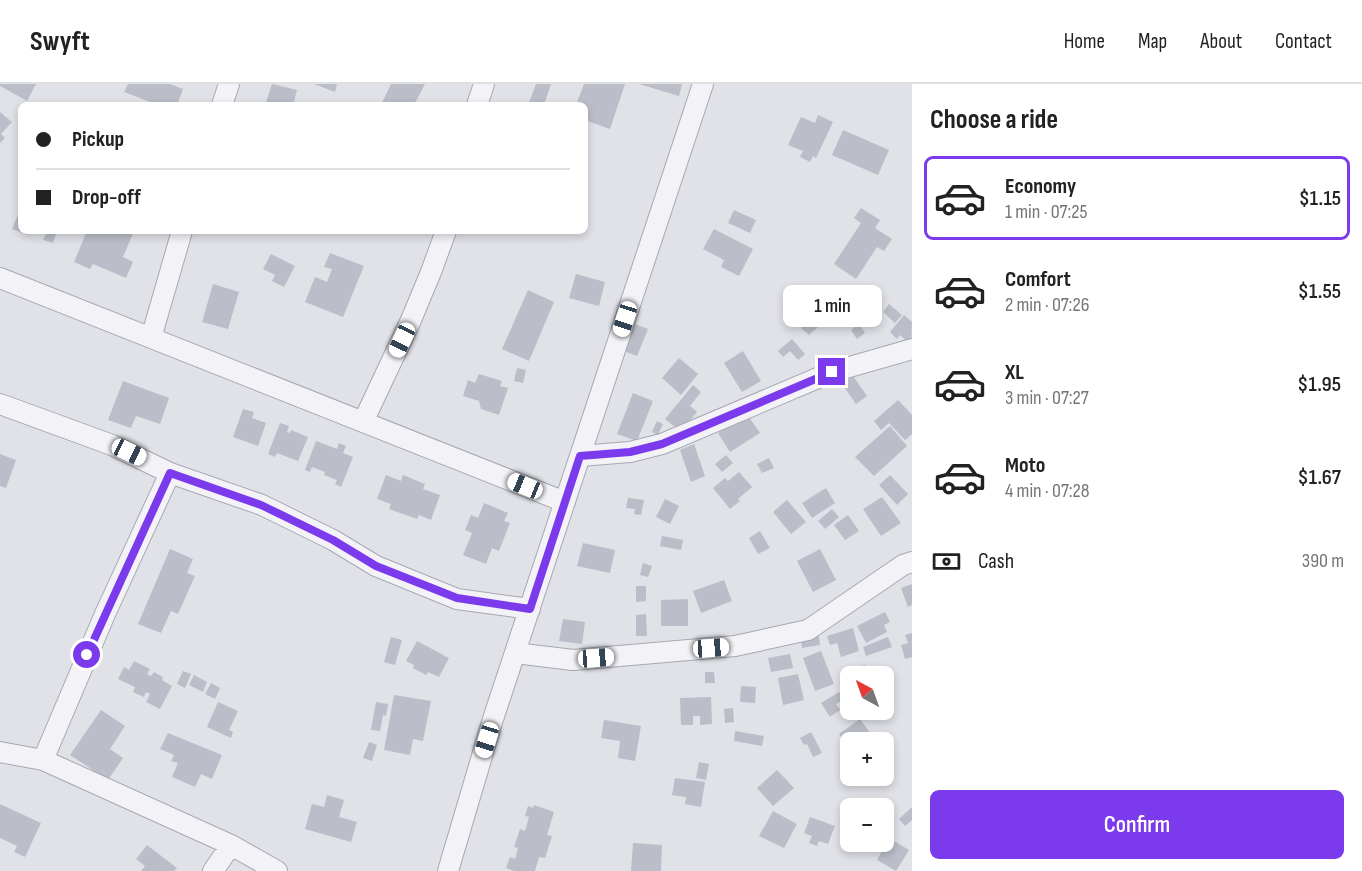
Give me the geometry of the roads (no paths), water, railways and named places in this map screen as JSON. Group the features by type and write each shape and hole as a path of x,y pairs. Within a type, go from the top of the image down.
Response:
{"street":[{"path":"223,102 228,84"},
{"path":"478,102 483,84"},
{"path":"448,871 515,653 703,84"},
{"path":"151,338 181,234"},
{"path":"363,422 415,310 445,234"},
{"path":"0,278 565,502"},
{"path":"580,456 630,452 662,444 832,372 912,349"},
{"path":"0,404 112,445 170,473 261,505 333,540 376,566 457,598 530,609"},
{"path":"43,760 105,614 170,473"},
{"path":"515,653 573,660 735,646 808,630 903,565 912,562"},
{"path":"0,753 43,760 231,845 278,871"},
{"path":"213,871 231,845"}]}
